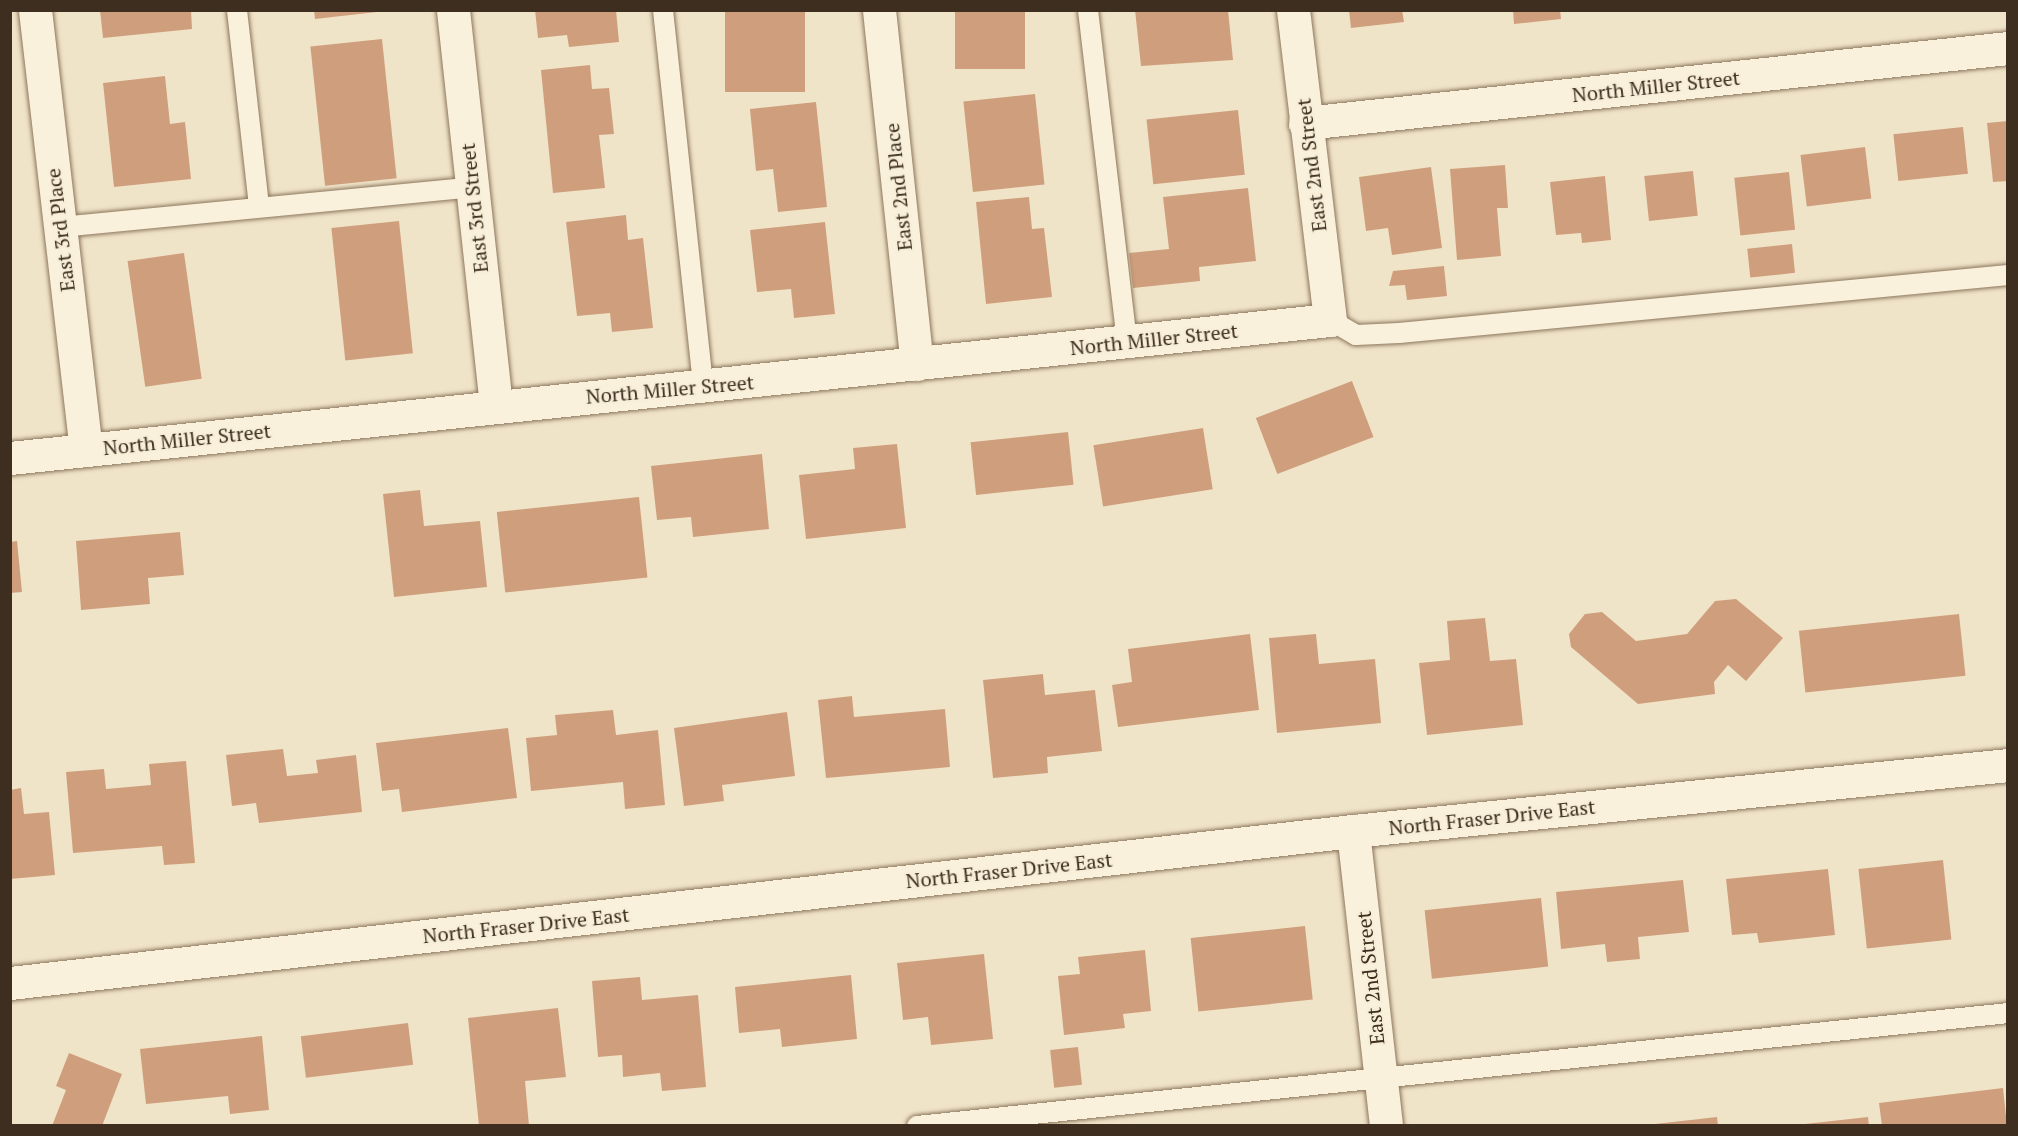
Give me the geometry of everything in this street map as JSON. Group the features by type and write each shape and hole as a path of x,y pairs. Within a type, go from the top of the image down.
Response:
{"street":[{"name":"East 3rd Place","path":"35,10 86,450"},
{"name":"East 3rd Street","path":"453,10 496,405"},
{"name":"East 2nd Place","path":"879,10 917,364"},
{"name":"East 2nd Street","path":"1293,10 1330,320"},
{"name":"North Miller Street","path":"1305,123 2007,48"},
{"name":"North Miller Street","path":"10,458 496,405 703,386 1330,320"},
{"name":"North Fraser Drive East","path":"10,983 1353,831 2007,765"},
{"name":"East 2nd Street","path":"1353,831 1386,1125"}],"lane":[{"path":"237,10 259,206"},
{"path":"663,10 703,386"},
{"path":"1088,10 1127,342"},
{"path":"60,227 259,206 472,188"},
{"path":"1330,320 1356,335 1399,333 2007,275"},
{"path":"917,1125 1381,1080 2007,1013"}],"building":[{"path":"100,10 191,10 192,29 103,38"},
{"path":"314,10 377,10 377,12 315,19"},
{"path":"535,10 616,10 619,42 569,47 567,35 538,38"},
{"path":"725,10 805,10 805,92 725,92"},
{"path":"955,10 1025,10 1025,69 955,69"},
{"path":"1135,10 1228,10 1233,60 1141,66"},
{"path":"1349,10 1402,10 1404,22 1351,28"},
{"path":"1513,10 1560,10 1561,19 1514,24"},
{"path":"382,39 397,178 325,186 310,47"},
{"path":"590,65 592,89 609,88 614,134 599,135 605,188 553,193 541,70"},
{"path":"165,76 170,124 185,122 191,179 114,187 103,83"},
{"path":"1035,94 1045,185 973,192 963,102"},
{"path":"816,102 827,207 778,212 773,169 756,171 750,109"},
{"path":"1238,110 1245,175 1153,184 1147,120"},
{"path":"2008,121 2008,181 1993,182 1987,123"},
{"path":"1963,127 1968,174 1898,181 1893,134"},
{"path":"1865,147 1871,199 1807,207 1800,155"},
{"path":"1505,165 1508,208 1497,208 1501,256 1457,260 1450,169"},
{"path":"1431,167 1442,248 1392,255 1388,228 1366,231 1359,177"},
{"path":"1693,171 1698,216 1649,221 1644,176"},
{"path":"1789,172 1795,230 1740,235 1734,178"},
{"path":"1605,176 1611,240 1582,243 1581,233 1556,235 1550,182"},
{"path":"1248,188 1256,261 1199,267 1200,281 1133,288 1129,253 1169,249 1163,197"},
{"path":"1029,197 1032,229 1044,228 1052,297 986,304 976,202"},
{"path":"626,215 628,240 643,238 653,328 612,332 610,313 577,316 566,222"},
{"path":"399,221 413,353 345,360 331,228"},
{"path":"825,222 835,314 794,318 791,289 757,292 750,230"},
{"path":"1792,244 1795,273 1750,278 1747,249"},
{"path":"184,253 202,379 145,387 128,261"},
{"path":"1444,266 1447,296 1407,300 1405,285 1389,286 1393,271"},
{"path":"1352,381 1374,437 1277,474 1256,418"},
{"path":"1203,428 1213,489 1103,507 1093,445"},
{"path":"1068,432 1074,485 976,495 971,442"},
{"path":"897,444 906,528 806,539 799,475 855,469 853,448"},
{"path":"762,454 769,529 693,537 691,517 657,520 651,466"},
{"path":"420,490 424,526 480,521 487,587 394,597 383,494"},
{"path":"639,497 647,578 505,593 497,512"},
{"path":"180,532 184,575 148,578 150,604 81,610 76,541"},
{"path":"17,541 22,592 10,593 10,542"},
{"path":"1736,599 1783,638 1746,681 1728,665 1714,682 1715,694 1638,704 1571,647 1569,634 1585,614 1602,612 1636,641 1687,634 1715,601"},
{"path":"1959,614 1965,676 1805,692 1799,631"},
{"path":"1485,618 1490,661 1516,659 1523,725 1427,735 1419,663 1450,660 1447,621"},
{"path":"1250,634 1259,710 1118,727 1112,685 1132,682 1128,649"},
{"path":"1316,634 1319,664 1375,659 1381,723 1277,733 1269,638"},
{"path":"1043,674 1045,695 1095,690 1102,751 1047,757 1048,773 993,778 983,680"},
{"path":"852,696 854,717 945,709 950,767 826,778 818,700"},
{"path":"613,710 616,735 658,730 665,805 625,809 623,782 531,791 526,738 557,735 555,715"},
{"path":"787,712 795,776 722,785 724,801 684,806 674,728"},
{"path":"508,728 517,798 402,812 399,789 382,791 376,743"},
{"path":"283,749 287,776 318,773 316,760 356,755 362,812 259,823 256,803 232,806 226,755"},
{"path":"186,761 195,863 164,865 162,846 73,853 66,772 104,769 106,789 151,785 149,764"},
{"path":"21,788 24,814 49,812 55,875 10,879 10,790"},
{"path":"1943,860 1951,940 1867,948 1858,869"},
{"path":"1828,869 1835,935 1759,943 1757,933 1732,935 1726,879"},
{"path":"1683,880 1689,932 1638,937 1640,959 1607,962 1605,944 1561,949 1556,892"},
{"path":"1541,898 1548,967 1432,979 1425,910"},
{"path":"1305,926 1313,1000 1198,1012 1191,938"},
{"path":"1145,950 1151,1011 1123,1014 1125,1028 1064,1035 1058,976 1080,974 1078,957"},
{"path":"984,954 993,1039 931,1045 928,1017 903,1020 897,963"},
{"path":"851,975 857,1039 782,1047 780,1029 739,1033 735,987"},
{"path":"640,977 642,1000 698,995 706,1087 662,1091 660,1073 623,1077 622,1055 598,1057 592,981"},
{"path":"558,1008 566,1077 525,1081 529,1126 479,1126 468,1018"},
{"path":"408,1023 413,1065 306,1078 301,1036"},
{"path":"262,1036 269,1110 230,1114 228,1096 146,1104 140,1049"},
{"path":"1078,1047 1082,1085 1054,1088 1050,1050"},
{"path":"69,1053 122,1074 102,1126 52,1126 66,1090 56,1086"},
{"path":"2003,1088 2007,1126 1882,1126 1879,1103"},
{"path":"1717,1117 1718,1126 1655,1126 1655,1124"},
{"path":"1868,1117 1869,1126 1805,1126 1805,1124"}]}
